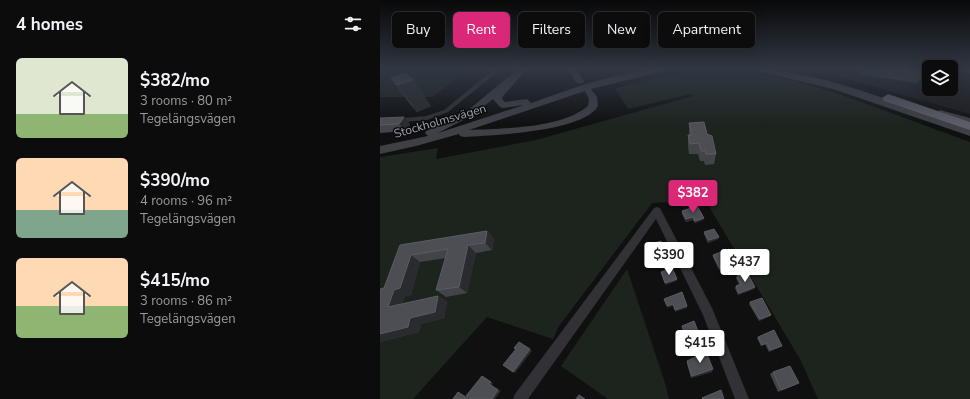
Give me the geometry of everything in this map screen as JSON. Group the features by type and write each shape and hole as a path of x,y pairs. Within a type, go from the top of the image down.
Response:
{"highway":[{"path":"888,98 970,126"}],"main road":[{"path":"421,137 449,125 470,113 502,88"},
{"path":"506,88 497,100 504,104 528,102"},
{"name":"Stockholmsvägen","path":"380,145 421,137 455,128 570,88"},
{"name":"Stockholmsvägen","path":"380,150 449,135 590,88"},
{"path":"838,88 970,133"},
{"path":"855,88 970,121"},
{"path":"449,135 530,128 579,117 590,111 594,103 589,91"},
{"path":"541,103 530,112 529,119 540,123 561,122"}],"street":[{"path":"380,122 427,118 446,111 475,88"},
{"path":"520,399 657,211 708,312 742,399"}],"shaded area":[{"path":"380,88 445,88 433,97 380,97"},
{"path":"615,88 819,88 970,142 970,399 818,399 800,359 705,200 652,203 559,326 553,339 487,317 413,399 380,399 380,157 438,148 436,159 536,140 693,96 691,94 628,109"},
{"path":"877,88 922,88 922,96 958,96 958,88 970,88 970,114"},
{"path":"627,269 669,399 608,399 561,366"}],"building":[{"path":"404,117 399,124 380,125 380,118"},
{"path":"704,122 707,134 712,136 716,154 706,154 705,151 701,151 699,143 690,144 688,135 692,135 689,123"},
{"path":"697,206 704,218 695,221 693,217 686,219 682,211"},
{"path":"714,229 719,237 709,240 704,232"},
{"path":"487,231 485,243 468,245 459,287 436,290 448,249 411,255 400,288 394,290 388,307 438,296 435,312 410,318 408,327 380,334 380,289 384,288 400,245"},
{"path":"661,241 667,255 656,259 651,244"},
{"path":"729,249 737,262 720,268 713,255"},
{"path":"672,268 677,279 665,283 661,272"},
{"path":"747,272 755,287 739,293 736,286 741,284 737,276"},
{"path":"682,292 687,306 675,310 673,304 667,306 664,299"},
{"path":"762,298 771,315 760,319 750,302"},
{"path":"694,321 700,336 687,341 682,326"},
{"path":"774,330 782,346 770,350 767,343 762,345 758,337"},
{"path":"519,342 530,349 513,372 503,365 516,349 514,348"},
{"path":"706,352 713,369 692,376 687,361"},
{"path":"790,366 799,383 781,390 773,372"},
{"path":"482,376 491,382 489,384 498,390 492,399 470,399 466,396"},
{"path":"721,390 724,399 702,398"},
{"path":"458,392 468,399 453,399"},
{"path":"579,395 585,399 576,399"}]}
